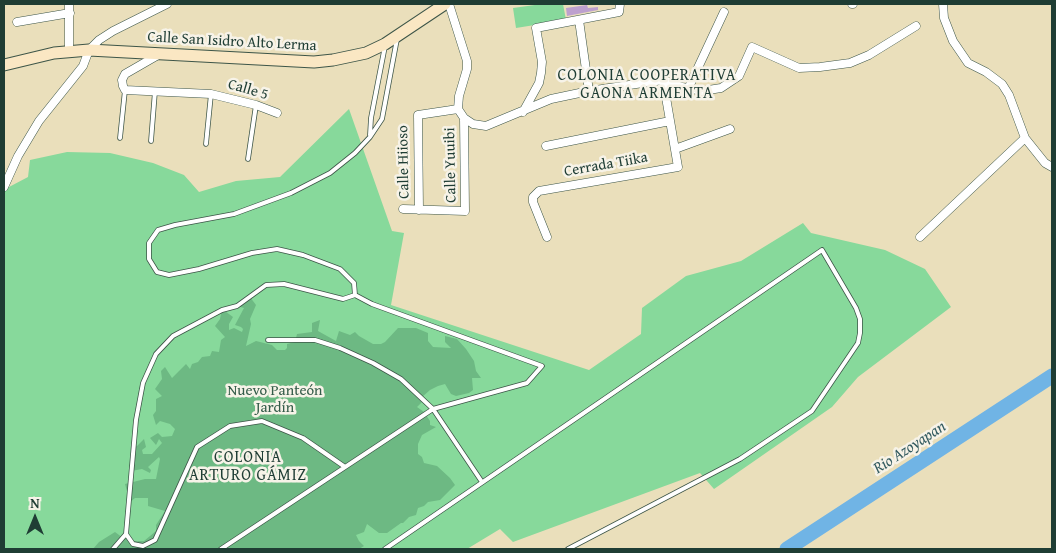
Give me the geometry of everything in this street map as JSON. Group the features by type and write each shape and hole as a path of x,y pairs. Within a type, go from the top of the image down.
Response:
{"street":[{"path":"69,4 69,51"},
{"path":"4,187 18,156 40,121 83,66 89,50 113,30 167,4"},
{"path":"447,4 467,60 467,69 459,96 458,108 464,118 474,124 486,126 551,99 589,91 663,80 688,89 702,91 721,88 739,76 752,47 799,68 850,63 869,55 916,26"},
{"name":"Calle San Isidro Alto Lerma","path":"4,65 69,51 89,50 314,62 350,58 385,44 447,4"},
{"path":"943,4 944,18 953,41 968,63 986,72 1002,84 1009,95 1025,138 1045,163 1052,167"},
{"path":"523,112 539,83 541,72 542,62 536,28 579,20 620,8"},
{"path":"688,89 724,12"},
{"path":"17,22 70,13"},
{"path":"579,20 589,91"},
{"path":"125,90 122,80 125,74 160,54"},
{"path":"663,80 675,149 730,129"},
{"name":"Calle 5","path":"125,90 211,94 256,105 278,113"},
{"name":"Calle Hiioso","path":"419,210 418,115 458,108"},
{"name":"Calle Yuuibi","path":"419,210 465,211 464,118"},
{"path":"546,146 670,122"},
{"path":"920,237 1025,138"},
{"name":"Cerrada Tiika","path":"547,237 533,202 533,197 539,191 678,167 675,149"},
{"path":"403,209 419,210"}],"lane":[{"path":"355,295 354,283 340,269 303,254 277,249 252,253 169,276 157,272 149,258 149,243 158,230 234,214 291,193 330,173 355,153 382,120 397,37"},
{"path":"370,137 371,118 385,44"},
{"path":"120,138 125,90"},
{"path":"150,141 155,91"},
{"path":"206,144 211,94"},
{"path":"248,159 256,105"},
{"path":"385,549 822,250 856,308 860,319 860,333 858,343 812,411 740,459 568,549"},
{"path":"113,549 126,534 136,420 143,383 156,354 173,336 222,310 237,306 266,285 284,284 343,299 355,295 372,304 542,366 527,383 433,409 221,549"},
{"path":"268,340 315,340 340,348 373,363 400,379 433,409 482,482"},
{"path":"126,534 133,544 142,546 155,540 197,447 230,426 262,421 303,438 345,467"}],"green space":[{"path":"542,4 563,4 566,20 516,28 513,8"},
{"name":"Nuevo Panteón Jardín","path":"349,109 392,231 404,233 391,305 589,370 641,334 642,308 686,276 741,261 803,223 811,233 885,250 925,269 951,307 858,377 832,407 714,489 700,473 513,542 500,529 467,549 4,549 4,183 9,187 28,177 30,160 67,152 110,153 153,163 184,175 199,192 236,181 280,177"},
{"path":"250,297 256,305 250,319 251,324 246,346 256,341 272,345 277,350 285,350 287,344 295,342 297,334 312,332 312,323 320,320 318,331 336,341 339,331 350,335 355,332 373,344 381,344 398,328 416,328 428,333 428,341 433,347 451,348 445,342 445,336 457,339 474,361 476,371 481,378 472,378 473,390 456,396 451,394 445,384 438,386 422,397 422,402 417,407 424,412 430,421 430,425 436,427 422,435 418,444 418,454 422,457 424,463 437,466 455,485 440,500 428,502 418,508 416,515 409,517 387,533 379,533 367,524 364,532 356,535 364,546 359,549 93,549 99,542 115,532 123,538 144,541 156,531 156,525 165,511 148,506 148,498 135,498 130,502 125,484 145,479 156,479 159,457 148,467 151,470 150,473 142,469 131,471 131,449 144,439 146,447 142,450 143,454 152,454 162,443 159,439 156,445 150,438 158,433 162,437 172,436 175,429 170,424 160,421 156,425 153,415 156,411 156,399 162,396 155,389 162,379 161,371 165,367 172,378 186,364 190,369 192,364 198,362 202,357 210,356 212,351 219,352 221,340 225,337 215,326 220,319 222,309 233,317 229,324 229,330 234,328 242,332 243,329 241,327 235,325 244,308 233,305"}],"building":[{"path":"587,5 588,8 598,7 598,10 567,16 566,8"}],"waterway":[{"name":"Rio Azoyapan","path":"787,549 1052,376"}],"district":[{"name":"COLONIA COOPERATIVA GAONA ARMENTA","path":"647,85"},
{"name":"COLONIA ARTURO GÁMIZ","path":"248,467"}]}
